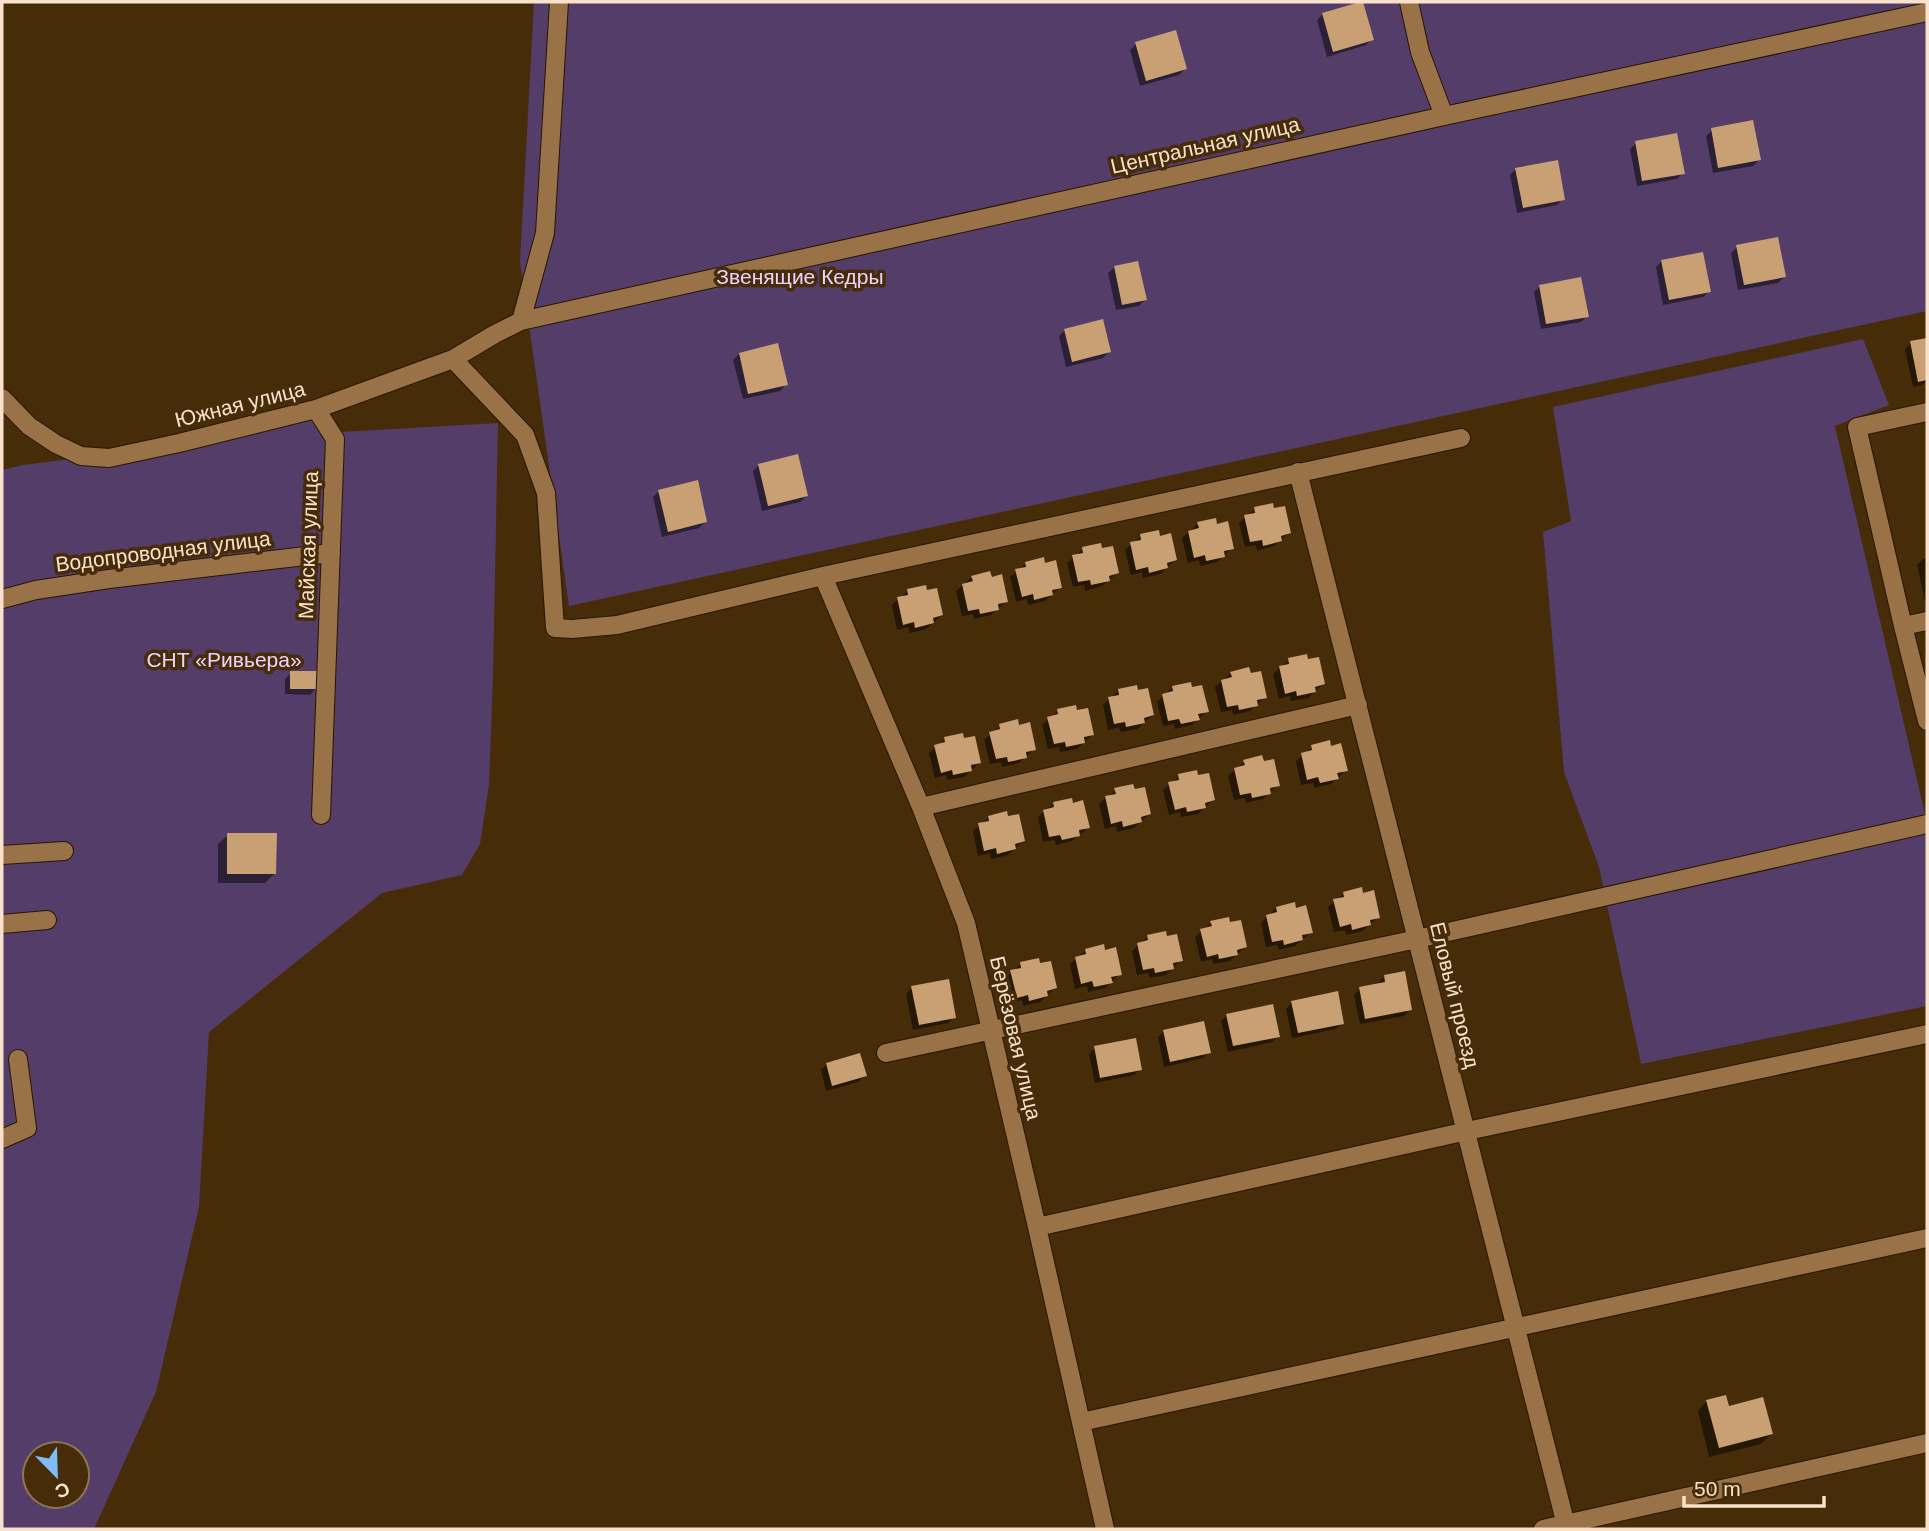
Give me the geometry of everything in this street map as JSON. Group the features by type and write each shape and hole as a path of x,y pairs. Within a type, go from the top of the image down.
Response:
{"street":[{"path":"521,321 544,233 559,2"},
{"path":"1409,2 1420,52 1444,116"},
{"name":"Центральная улица","path":"495,334 521,321 1927,12"},
{"name":"Южная улица","path":"2,398 29,426 56,444 81,456 109,458 316,409 453,359 495,334"},
{"path":"453,359 525,435 546,493 555,628 617,625 823,576 1461,438"},
{"name":"Майская улица","path":"316,409 335,439 321,815"},
{"path":"1927,412 1857,427 1927,721"},
{"name":"Еловый проезд","path":"1298,472 1567,1527"},
{"name":"Водопроводная улица","path":"2,599 36,590 110,579 331,553"},
{"name":"Берёзовая улица","path":"823,576 921,807 966,923 1105,1529"},
{"path":"1903,626 1927,621"},
{"path":"921,807 1358,705"},
{"path":"886,1053 1417,939 1927,824"},
{"path":"2,855 64,851"},
{"path":"2,923 47,920"},
{"path":"1037,1227 1466,1131 1927,1034"},
{"path":"2,1139 27,1128 18,1059"},
{"path":"1080,1422 1927,1238"},
{"path":"1543,1529 1567,1527 1927,1443"}],"green space":[{"name":"Звенящие Кедры","path":"534,2 1927,2 1927,311 569,606 520,262"},
{"path":"1863,339 1889,405 1835,426 1927,823 1927,1006 1641,1064 1599,867 1564,772 1543,532 1571,521 1553,407"},
{"name":"СНТ «Ривьера»","path":"311,416 323,433 498,423 489,785 480,844 462,875 382,893 209,1032 199,1207 156,1392 94,1529 2,1529 2,470 180,445"}],"building":[{"path":"1363,2 1374,40 1333,52 1322,13"},
{"path":"1176,30 1187,69 1146,81 1135,42"},
{"path":"1753,120 1761,160 1718,168 1711,128"},
{"path":"1677,133 1685,174 1642,181 1635,141"},
{"path":"1558,160 1565,200 1523,208 1515,168"},
{"path":"1778,237 1786,277 1744,285 1736,245"},
{"path":"1703,252 1711,292 1669,300 1661,260"},
{"path":"1138,261 1147,300 1122,305 1114,266"},
{"path":"1581,277 1589,317 1546,324 1539,285"},
{"path":"1103,319 1111,352 1072,362 1064,329"},
{"path":"1927,338 1927,380 1918,382 1910,341"},
{"path":"778,343 788,385 748,394 739,353"},
{"path":"798,454 808,496 768,506 758,464"},
{"path":"698,480 707,522 668,532 658,490"},
{"path":"1273,503 1274,508 1285,506 1291,533 1281,536 1282,541 1263,546 1262,540 1250,542 1244,515 1255,513 1254,507"},
{"path":"1216,518 1217,524 1228,521 1234,549 1224,551 1225,557 1206,561 1205,555 1194,558 1188,531 1199,528 1197,522"},
{"path":"1159,530 1160,536 1171,533 1177,560 1167,563 1168,568 1149,573 1148,567 1136,570 1130,542 1141,540 1140,534"},
{"path":"1101,543 1102,548 1113,546 1119,573 1109,576 1110,581 1091,585 1090,580 1078,582 1072,555 1083,553 1082,547"},
{"path":"1044,557 1045,563 1056,560 1062,588 1052,590 1053,595 1034,600 1033,594 1022,597 1015,569 1026,567 1025,562"},
{"path":"990,571 992,577 1002,574 1008,602 998,604 999,610 980,614 979,609 968,611 962,584 973,581 971,576"},
{"path":"926,585 927,590 937,588 943,615 933,618 934,623 915,628 914,622 903,625 897,597 908,595 907,589"},
{"path":"1307,654 1308,659 1319,657 1325,684 1315,687 1316,692 1297,696 1296,691 1285,694 1279,666 1289,664 1288,658"},
{"path":"1249,667 1251,673 1261,671 1267,698 1257,700 1258,706 1239,710 1238,705 1227,707 1221,680 1232,677 1230,672"},
{"path":"290,671 318,671 318,689 290,689"},
{"path":"1191,682 1192,687 1202,685 1209,712 1198,714 1200,720 1181,724 1179,719 1168,721 1162,694 1173,691 1172,686"},
{"path":"1137,685 1138,690 1148,688 1154,715 1144,718 1145,723 1126,727 1125,722 1114,724 1108,697 1119,695 1118,689"},
{"path":"1076,705 1077,710 1088,708 1094,735 1084,737 1085,743 1066,747 1065,742 1054,744 1047,717 1058,714 1057,709"},
{"path":"1018,719 1019,725 1030,722 1036,750 1026,752 1027,758 1008,762 1007,757 996,759 989,732 1000,729 999,724"},
{"path":"963,733 964,738 975,736 981,763 971,765 972,771 953,775 952,770 941,773 934,745 945,742 944,737"},
{"path":"1330,740 1331,746 1341,743 1348,771 1337,773 1339,779 1320,783 1318,777 1307,780 1301,753 1312,750 1311,745"},
{"path":"1262,755 1264,761 1274,759 1280,786 1270,788 1271,794 1252,798 1251,793 1240,795 1234,768 1245,765 1243,760"},
{"path":"1197,770 1198,775 1209,773 1215,800 1205,803 1206,808 1187,812 1186,807 1175,810 1168,782 1179,780 1178,774"},
{"path":"1133,784 1135,789 1145,787 1151,814 1141,817 1142,822 1123,827 1122,821 1111,824 1105,796 1116,794 1114,788"},
{"path":"1072,798 1073,803 1083,800 1090,828 1079,830 1080,836 1062,840 1060,835 1049,837 1043,810 1054,807 1053,802"},
{"path":"1007,811 1008,816 1019,814 1025,841 1015,844 1016,849 997,854 996,848 984,851 978,823 989,821 988,816"},
{"path":"227,833 277,833 276,874 227,874"},
{"path":"1362,887 1363,893 1374,890 1380,918 1370,920 1371,925 1352,930 1351,924 1340,927 1333,899 1344,897 1343,892"},
{"path":"1295,902 1296,908 1306,905 1313,933 1302,935 1303,940 1284,945 1283,940 1272,942 1266,915 1277,912 1276,907"},
{"path":"1229,917 1230,922 1241,920 1247,947 1237,950 1238,955 1219,959 1218,954 1207,957 1200,929 1212,926 1210,921"},
{"path":"1166,931 1167,936 1177,934 1183,961 1173,963 1174,969 1155,973 1154,968 1143,970 1137,943 1148,940 1147,935"},
{"path":"1104,944 1105,950 1116,947 1122,975 1111,977 1113,983 1094,987 1092,981 1081,984 1075,957 1086,954 1085,949"},
{"path":"1039,958 1040,963 1051,961 1057,988 1047,991 1048,996 1029,1001 1028,995 1017,998 1010,970 1021,968 1020,962"},
{"path":"1405,971 1412,1010 1365,1019 1359,987 1385,982 1384,975"},
{"path":"949,979 956,1018 919,1025 911,986"},
{"path":"1338,991 1344,1024 1298,1033 1291,1001"},
{"path":"1273,1004 1280,1037 1233,1046 1226,1014"},
{"path":"1204,1021 1211,1053 1170,1062 1163,1030"},
{"path":"1136,1038 1142,1070 1100,1078 1094,1046"},
{"path":"860,1053 867,1076 832,1086 826,1063"},
{"path":"1726,1395 1729,1406 1763,1397 1773,1434 1719,1448 1706,1400"}]}
